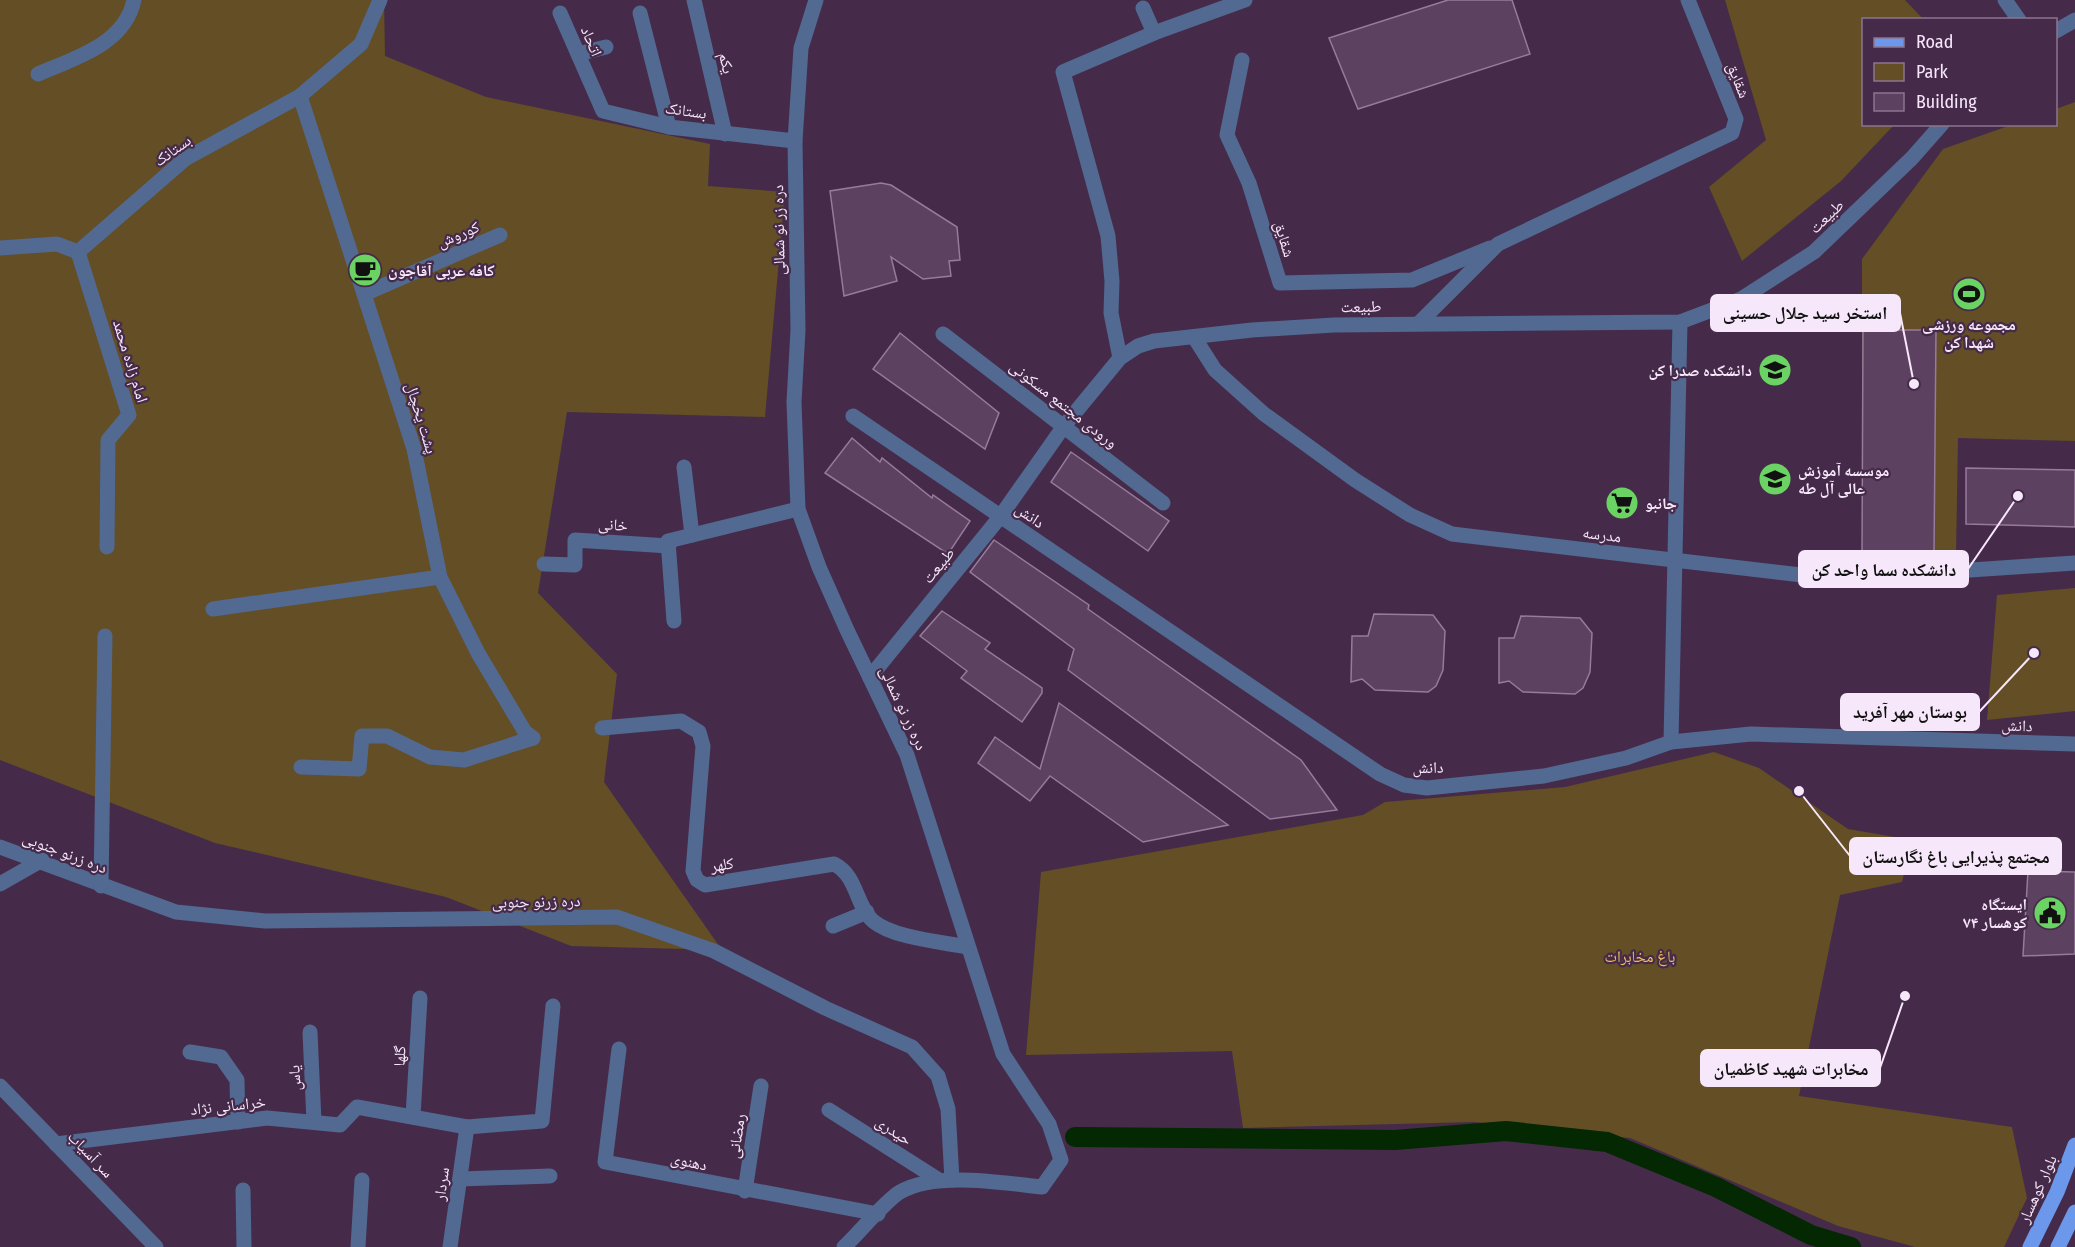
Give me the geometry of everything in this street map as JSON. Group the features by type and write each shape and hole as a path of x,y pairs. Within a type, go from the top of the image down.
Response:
{"main road":[{"name":"بلوار کوهسار","path":"2030,1247 2057,1192 2075,1145"},
{"path":"2058,1247 2075,1212"}],"street":[{"path":"38,74 107,43 132,12 134,0"},
{"name":"بستانک","path":"78,252 185,159 300,96 361,44 380,0"},
{"name":"یکم","path":"694,0 725,134"},
{"name":"دره زر نو شمالی","path":"816,0 801,48 795,141 798,330 794,402 798,509 819,567 907,755 1003,1054 1049,1124 1061,1160 1042,1187 982,1180 946,1180 901,1192 844,1247"},
{"path":"1120,358 1111,313 1112,280 1108,236 1063,72 1154,33 1245,0"},
{"name":"شقایق","path":"1242,60 1227,135 1249,183 1280,283 1412,280 1498,244 1732,133 1736,119 1688,0"},
{"path":"2005,0 2018,18"},
{"path":"1143,8 1154,33"},
{"name":"اتحاد","path":"560,13 590,84"},
{"path":"640,13 669,127"},
{"path":"2057,30 2075,20"},
{"path":"578,54 606,47"},
{"name":"بستانک","path":"590,84 603,111 669,127 795,141"},
{"name":"پشت یخچال","path":"300,96 414,449 440,577 478,653 525,732 533,738 464,760 430,757 387,736 362,736 359,769 302,767"},
{"name":"طبیعت","path":"870,676 1000,517 1064,426 1120,358 1138,346 1154,341 1334,325 1680,322 1741,299 1814,252 1912,158 1940,126"},
{"name":"کوروش","path":"364,294 500,235"},
{"path":"1,248 57,244 78,252"},
{"name":"شقایق","path":"1419,323 1498,244"},
{"name":"امام زاده محمد","path":"78,252 129,415 108,440 107,547"},
{"path":"1671,742 1680,322"},
{"name":"ورودی مجتمع مسکونی","path":"943,334 1163,503"},
{"name":"مدرسه","path":"1194,337 1215,370 1264,414 1356,480 1410,515 1452,534 1835,579 2075,563"},
{"name":"دانش","path":"853,416 1380,774 1404,786 1427,788 1544,776 1626,758 1671,742 1750,734 2075,744"},
{"path":"684,467 692,535"},
{"name":"خانی","path":"544,564 575,565 574,540 669,546 668,541 798,509"},
{"path":"669,546 674,621"},
{"path":"213,609 440,577"},
{"path":"101,886 105,636"},
{"name":"کلهر","path":"602,728 681,721 699,732 703,746 693,871 697,880 705,885 834,864 843,868 850,877 873,921 893,931 968,947"},
{"name":"دره زرنو جنوبی","path":"0,847 42,860 101,886 177,912 265,921 617,917 693,943 714,951 825,1008 912,1047 938,1076 948,1109 946,1180"},
{"path":"0,884 42,860"},
{"path":"833,926 867,912"},
{"name":"گلها","path":"414,1116 420,998"},
{"path":"467,1127 542,1121 554,1006"},
{"name":"یاس","path":"310,1032 314,1122"},
{"name":"دهنوی","path":"619,1049 605,1162 745,1191 878,1214"},
{"path":"190,1052 221,1057 237,1080 238,1122"},
{"name":"سر آسیاب","path":"0,1086 156,1247"},
{"name":"رمضانی","path":"745,1191 761,1086"},
{"name":"خراسانی نژاد","path":"56,1144 267,1118 340,1125 357,1107 467,1127"},
{"name":"حیدری","path":"829,1110 946,1180"},
{"name":"سردار","path":"450,1247 467,1127"},
{"path":"460,1179 550,1176"},
{"path":"358,1247 362,1180"},
{"path":"243,1190 244,1247"}],"green space":[{"path":"0,0 384,0 385,56 486,97 710,144 708,186 785,192 765,417 567,412 538,593 617,674 604,782 722,950 571,946 446,897 215,843 0,760"},
{"path":"1725,0 1905,0 1922,18 1862,18 1862,126 1893,126 1841,181 1742,261 1709,187 1766,140"},
{"name":"مجموعه ورزشی شهدا کن","path":"2075,102 2075,441 1958,438 1956,556 1862,553 1862,259 1943,149 2008,126 2057,126 2057,109"},
{"path":"2075,588 2075,711 1987,720 1997,595"},
{"name":"باغ مخابرات","path":"1714,752 1759,768 1848,829 1912,840 1902,882 1840,895 1799,1096 2012,1127 2027,1198 2004,1247 1915,1247 1838,1226 1630,1138 1474,1122 1243,1128 1232,1051 1026,1055 1041,872 1363,815 1385,802 1565,787"}],"building":[{"path":"1448,0 1512,0 1530,54 1358,109 1329,38"},
{"path":"881,183 891,185 957,227 960,260 949,261 951,276 923,279 891,257 897,281 844,296 830,191"},
{"path":"1863,330 1936,330 1934,554 1862,553"},
{"path":"900,333 999,413 985,449 873,369"},
{"path":"852,438 880,462 882,458 932,498 933,495 970,521 948,554 825,473"},
{"path":"1071,452 1169,521 1148,551 1051,482"},
{"path":"1966,468 2075,470 2075,527 1966,524"},
{"path":"994,540 1089,605 1088,609 1301,760 1337,810 1270,819 1068,670 1074,649 970,572"},
{"path":"942,611 990,643 985,649 1042,688 1042,693 1022,722 961,678 967,671 920,636"},
{"path":"1374,614 1433,615 1445,631 1443,670 1436,686 1428,692 1375,690 1362,679 1351,682 1352,636 1368,636"},
{"path":"1521,616 1580,618 1592,633 1590,672 1583,688 1575,694 1523,692 1509,681 1499,683 1499,638 1514,638"},
{"path":"1059,703 1228,825 1143,842 1050,776 1030,801 978,763 995,737 1040,769"},
{"name":"ایستگاه ۷۴ کوهسار","path":"2028,871 2075,872 2075,954 2023,956"}],"waterway":[{"path":"1075,1137 1395,1140 1506,1131 1607,1142 1716,1187 1811,1235 1851,1247"}],"place":[{"name":"کافه عربی آقاجون","path":"365,270"},
{"name":"مجموعه ورزشی شهدا کن","path":"1969,294"},
{"name":"دانشکده صدرا کن","path":"1775,370"},
{"name":"استخر سید جلال حسینی","path":"1914,384"},
{"name":"موسسه آموزش عالی آل طه","path":"1775,479"},
{"name":"دانشکده سما واحد کن","path":"2018,496"},
{"name":"جانبو","path":"1622,503"},
{"name":"بوستان مهر آفرید","path":"2034,653"},
{"name":"مجتمع پذیرایی باغ نگارستان","path":"1799,791"},
{"name":"ایستگاه ۷۴ کوهسار","path":"2050,913"},
{"name":"مخابرات شهید کاظمیان","path":"1905,996"}]}
